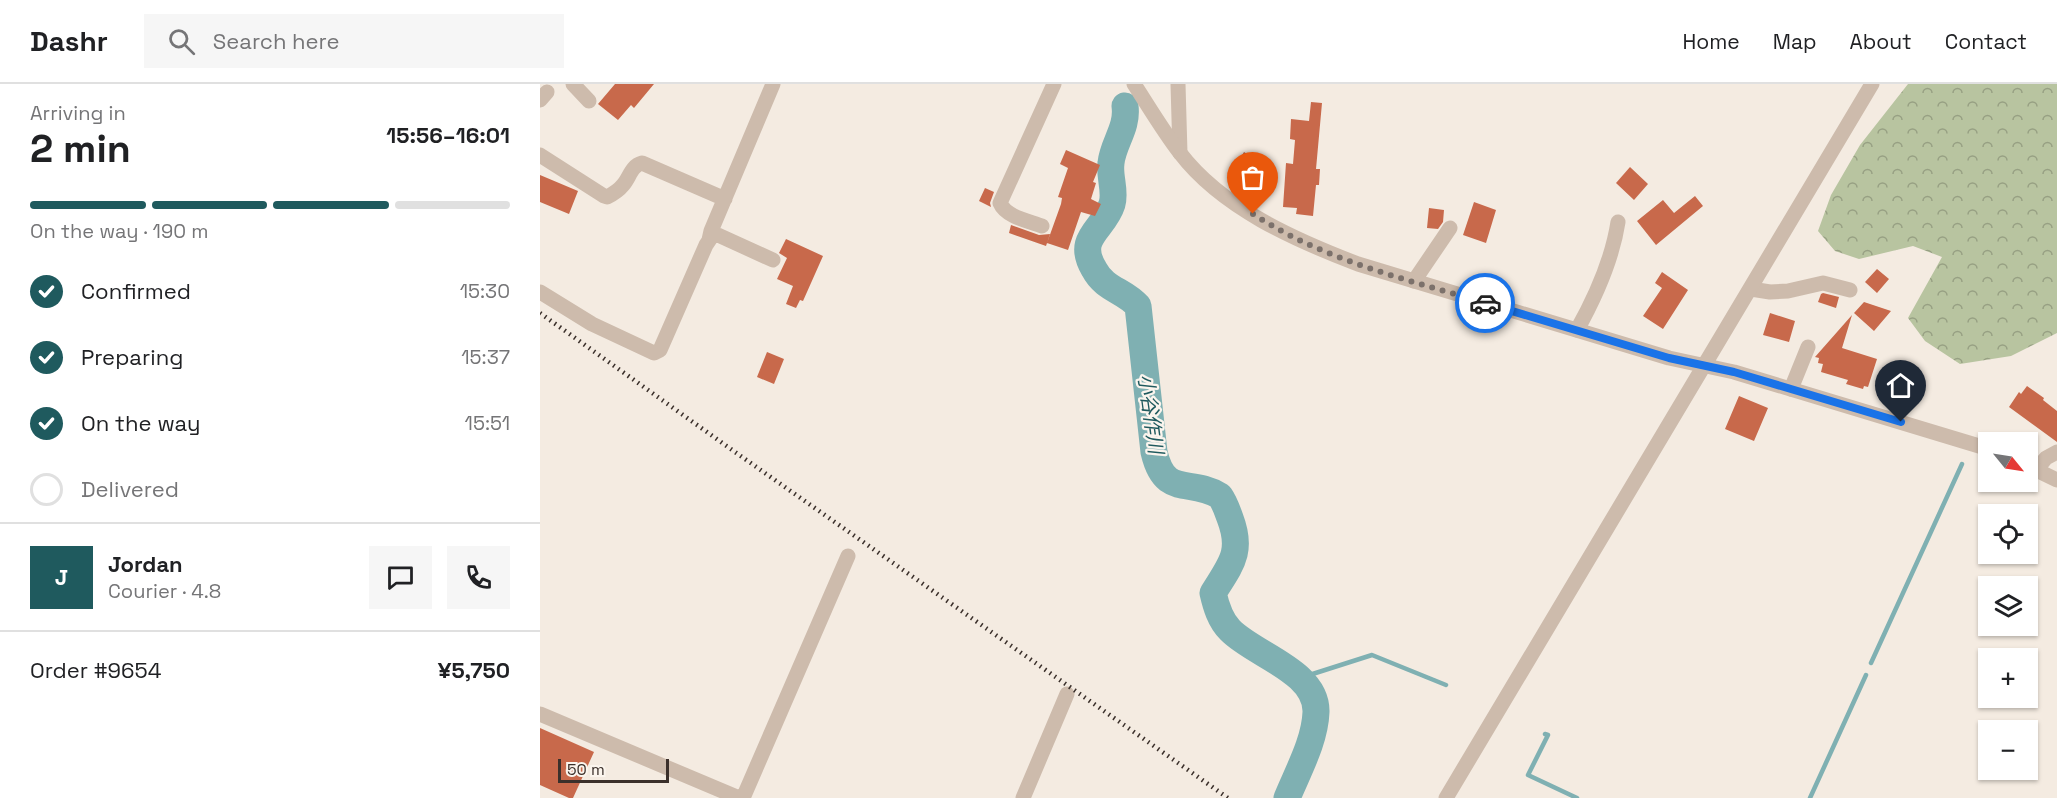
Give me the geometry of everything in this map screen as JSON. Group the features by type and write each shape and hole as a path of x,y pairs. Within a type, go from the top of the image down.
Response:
{"street":[{"path":"573,84 589,100"},
{"path":"540,292 609,333 654,353 660,351 709,240 773,84"},
{"path":"1042,226 1008,213 1000,203 1054,84"},
{"path":"1134,84 1180,153 1194,168 1220,191 1266,223 1322,251 1669,358 1705,365 1791,389 1978,446"},
{"path":"1178,84 1180,153"},
{"path":"1446,798 1872,84"},
{"path":"540,155 607,197 622,187 637,164 642,163 725,199"},
{"path":"1577,330 1592,304 1608,263 1615,244 1618,222"},
{"path":"1414,281 1450,228"},
{"path":"709,240 714,235 718,235 773,260"},
{"path":"1751,289 1770,292 1788,291 1823,283 1850,290"},
{"path":"1791,389 1808,347"},
{"path":"2038,464 2057,452"},
{"path":"2038,471 2057,480"},
{"path":"540,714 741,798 848,556"},
{"path":"1023,798 1067,694"}],"green space":[{"path":"1908,84 2057,84 2057,333 2011,356 1960,364 1925,341 1908,318 1942,257 1913,246 1859,259 1835,251 1818,231 1831,195 1860,145"}],"building":[{"path":"615,84 654,84 634,108 631,105 618,120 598,104"},
{"path":"1311,102 1322,103 1316,169 1320,169 1319,185 1316,185 1313,216 1296,214 1297,208 1283,207 1286,163 1293,164 1295,140 1290,139 1291,119 1309,121"},
{"path":"1066,150 1100,165 1093,182 1096,183 1091,199 1101,204 1095,216 1081,212 1068,250 1047,243 1061,204 1062,198 1058,197 1068,168 1060,164"},
{"path":"1244,152 1270,168 1260,184 1256,181 1253,186 1232,173"},
{"path":"1630,167 1648,184 1634,200 1616,183"},
{"path":"540,175 578,191 569,214 540,202"},
{"path":"985,188 994,192 991,207 979,201"},
{"path":"1695,196 1703,206 1656,245 1637,221 1663,200 1674,213"},
{"path":"1474,202 1496,210 1486,243 1463,235"},
{"path":"1429,208 1444,210 1443,222 1438,229 1427,228"},
{"path":"1011,225 1039,235 1050,234 1046,246 1009,233"},
{"path":"786,239 823,256 803,301 800,300 796,308 786,304 793,286 777,279 787,258 779,253"},
{"path":"1877,269 1889,279 1877,293 1865,282"},
{"path":"1662,272 1688,290 1663,329 1643,316 1662,288 1655,283"},
{"path":"1823,293 1839,297 1836,308 1818,302"},
{"path":"1864,302 1891,311 1874,331 1854,313"},
{"path":"1770,313 1795,321 1789,342 1763,335"},
{"path":"1852,315 1842,348 1877,359 1868,387 1864,386 1863,389 1846,384 1848,380 1821,372 1823,364 1818,363 1819,358 1815,357"},
{"path":"767,352 784,359 774,384 757,377"},
{"path":"2027,386 2057,411 2057,442 2009,407 2019,392 2021,394"},
{"path":"1739,396 1768,408 1754,441 1725,429"},
{"path":"540,728 594,752 573,798 540,785"}],"waterway":[{"name":"小谷作川","path":"1125,106 1124,121 1111,163 1112,204 1089,241 1089,258 1098,276 1138,306 1154,452 1159,467 1172,482 1220,496 1228,512 1234,530 1235,549 1230,565 1213,593 1221,617 1230,630 1241,639 1296,675 1314,698 1316,712 1313,734 1287,798"},
{"path":"1871,663 1962,464"},
{"path":"1300,678 1372,655 1446,685"},
{"path":"1810,798 1866,675"},
{"path":"1545,734 1548,735 1528,775 1577,798"}],"railway":[{"path":"540,313 1228,798"}],"way so far":[{"path":"1253,214 1322,251 1485,303"}],"route":[{"path":"1485,303 1669,358 1734,372 1901,422"}]}
